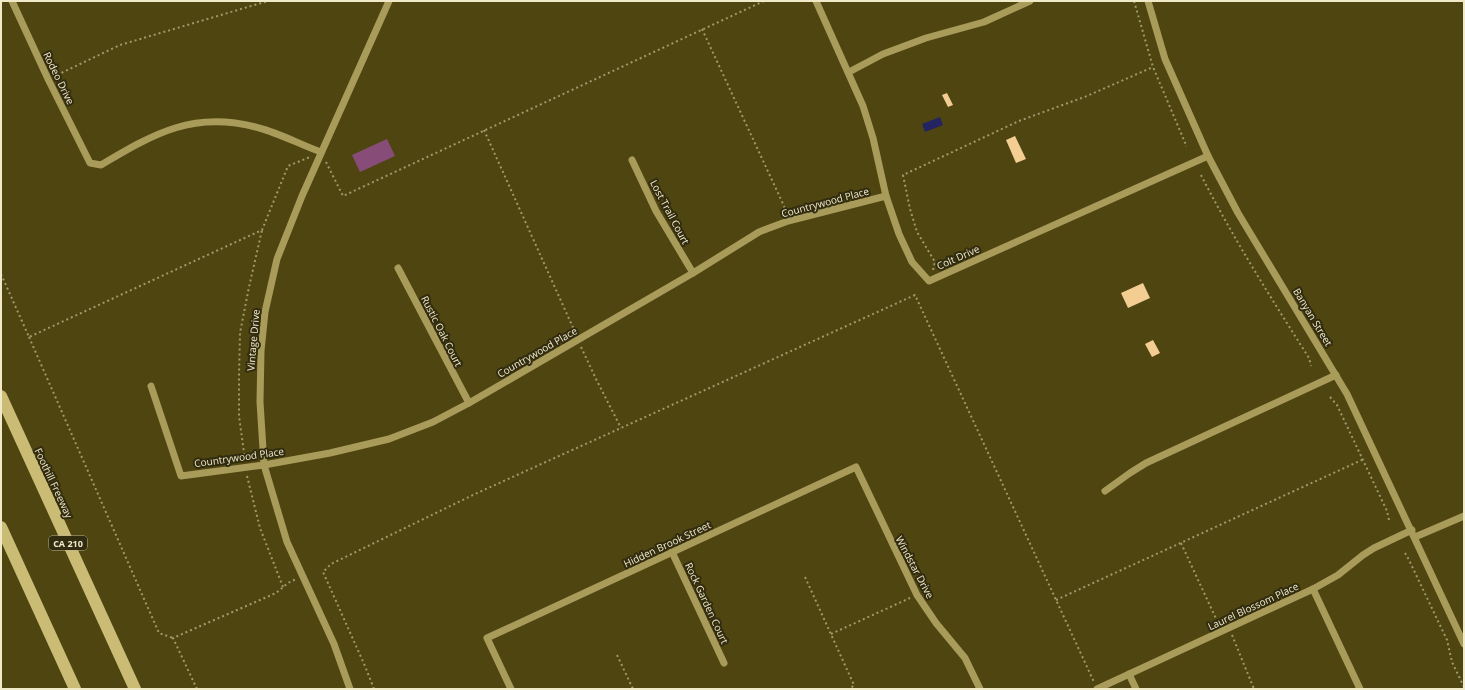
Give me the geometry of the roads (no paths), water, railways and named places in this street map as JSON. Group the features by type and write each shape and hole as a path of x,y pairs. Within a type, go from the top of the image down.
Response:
{"highway":[{"name":"Foothill Freeway","path":"1,396 135,689"},
{"path":"1,528 75,689"}],"street":[{"name":"Rodeo Drive","path":"12,1 48,79 90,163 101,164 135,144 163,131 193,123 224,121 259,128 321,152"},
{"name":"Vintage Drive","path":"350,689 334,644 287,542 264,464 260,402 261,351 264,312 277,259 321,152 389,1"},
{"name":"Colt Drive","path":"816,1 864,106 886,196 899,234 912,262 929,281 1208,156"},
{"path":"849,72 883,54 926,38 984,22 1030,1"},
{"name":"Banyan Street","path":"1148,1 1165,59 1208,156 1238,213 1336,375 1356,412 1464,644"},
{"name":"Lost Trail Court","path":"632,160 656,211 693,273"},
{"name":"Countrywood Place","path":"151,386 181,476 330,453 389,438 433,422 469,404 693,273 759,232 788,221 886,196"},
{"name":"Rustic Oak Court","path":"398,268 469,404"},
{"path":"1105,491 1146,463 1336,375"},
{"name":"Hidden Brook Street","path":"511,689 487,638 856,467"},
{"name":"Windstar Drive","path":"856,467 917,595 936,623 965,658 980,689"},
{"name":"Laurel Blossom Place","path":"1097,689 1313,589 1338,575 1374,548 1464,516"},
{"name":"Rock Garden Court","path":"672,552 724,663"},
{"path":"1313,589 1360,689"},
{"path":"1129,674 1136,689"}]}
